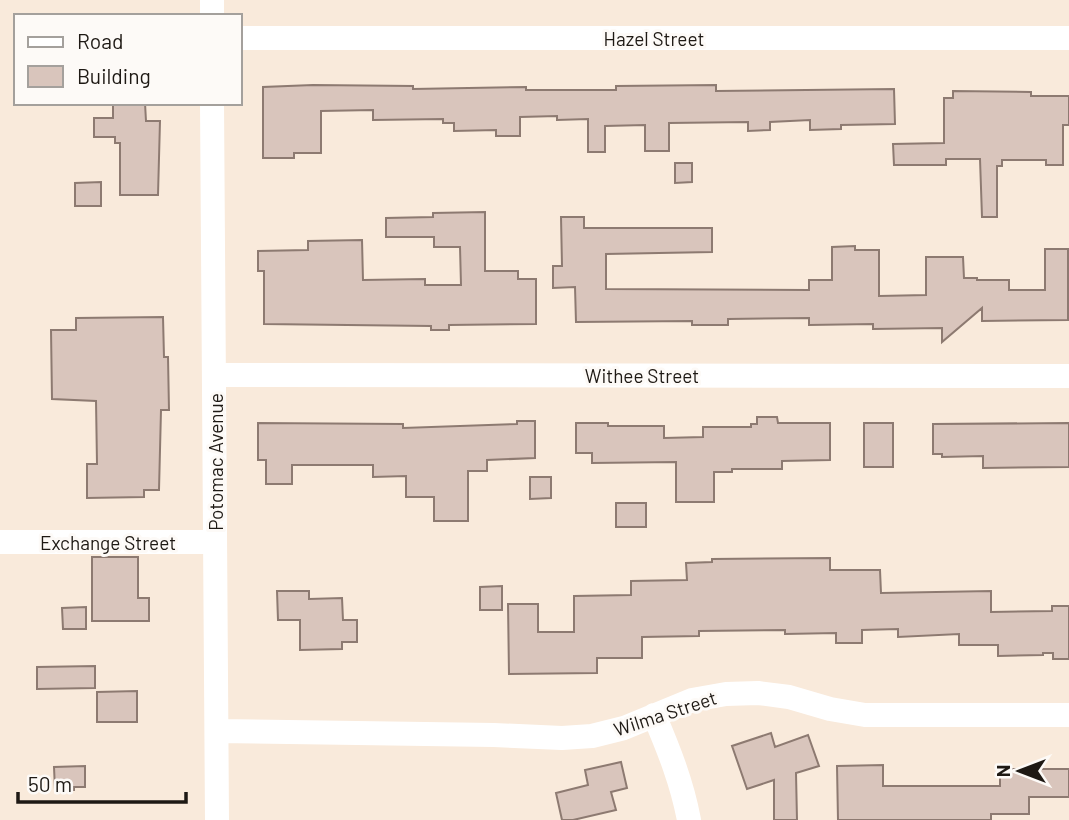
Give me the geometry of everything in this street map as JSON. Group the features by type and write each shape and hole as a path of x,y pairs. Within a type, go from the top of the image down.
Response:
{"street":[{"name":"Hazel Street","path":"242,38 1069,38"},
{"name":"Potomac Avenue","path":"212,105 217,820"},
{"name":"Withee Street","path":"215,375 1069,376"},
{"name":"Exchange Street","path":"0,542 215,542"},
{"name":"Wilma Street","path":"217,731 562,738 592,736 624,728 692,700 726,694 758,693 789,697 830,709 865,715 1069,715"},
{"path":"654,715 670,751 689,820"}],"building":[{"path":"716,85 716,91 894,89 895,124 841,125 841,129 810,130 810,120 770,122 770,130 748,131 748,122 669,123 669,151 645,151 645,125 605,126 605,152 588,152 588,119 520,117 520,136 496,136 496,130 454,131 454,123 443,123 443,119 373,120 373,110 321,111 321,153 294,153 294,158 263,158 263,87 413,86 413,89 526,87 526,90 616,90 616,86"},
{"path":"953,91 1031,92 1031,96 1069,96 1069,125 1063,125 1063,165 1046,165 1046,160 1002,160 1002,166 997,166 997,217 982,217 980,159 946,159 946,165 894,165 893,144 944,143 944,98 953,98"},
{"path":"113,105 145,105 146,121 160,121 158,195 120,195 120,143 115,143 115,137 94,137 94,118 113,118"},
{"path":"675,163 692,163 692,182 675,183"},
{"path":"101,182 101,206 75,206 75,183"},
{"path":"485,212 485,271 518,271 518,279 536,279 536,324 449,325 449,330 431,330 431,326 264,324 264,271 258,271 258,251 308,250 308,241 362,240 363,280 425,279 425,285 461,285 460,247 434,247 434,237 386,237 386,218 433,217 433,213"},
{"path":"561,217 584,217 584,228 712,228 712,252 606,254 606,289 809,290 809,280 832,280 832,247 855,246 855,250 879,250 879,296 926,295 926,257 963,257 964,278 1009,280 1009,290 1045,290 1045,249 1068,249 1068,320 982,321 982,308 942,342 942,328 873,329 873,324 809,325 809,318 728,319 728,325 692,325 692,321 576,322 575,287 553,288 553,266 562,266"},
{"path":"163,317 164,357 168,357 169,410 161,410 159,490 144,490 144,497 87,498 87,464 97,464 96,401 52,399 51,330 76,330 76,318"},
{"path":"757,417 777,417 778,423 830,423 830,460 782,461 782,469 732,469 732,472 714,472 714,502 676,502 676,462 592,463 592,453 576,453 576,423 664,426 664,438 703,437 703,427 751,427 751,424 757,424"},
{"path":"517,421 535,421 535,458 487,460 487,471 468,471 468,521 434,521 434,497 406,497 406,476 373,477 373,465 292,465 292,484 266,484 266,460 258,460 258,423 403,424 403,428 517,424"},
{"path":"864,423 893,423 893,467 864,467"},
{"path":"1069,423 1069,467 983,468 983,456 942,457 942,454 933,454 933,424"},
{"path":"530,477 551,477 551,498 530,499"},
{"path":"616,503 646,503 646,527 616,527"},
{"path":"92,557 138,557 138,598 149,598 149,621 92,621"},
{"path":"830,558 830,570 880,570 881,593 991,591 991,612 1052,611 1052,606 1069,606 1069,659 1053,659 1053,653 998,656 998,645 959,645 959,634 898,637 898,629 862,630 862,643 836,643 836,633 785,634 785,630 699,631 699,636 642,637 642,658 597,658 597,673 509,674 508,604 538,604 538,632 574,632 574,596 631,595 631,581 687,580 686,563 712,562 712,559"},
{"path":"502,586 502,610 480,610 480,587"},
{"path":"277,591 309,591 309,599 342,598 343,620 357,620 357,642 342,642 342,649 300,650 300,620 278,620"},
{"path":"86,607 86,629 63,629 62,608"},
{"path":"95,666 95,688 37,689 37,667"},
{"path":"137,691 137,722 97,722 97,692"},
{"path":"771,733 775,747 808,735 819,766 796,773 797,820 774,820 774,780 747,789 732,746"},
{"path":"621,762 627,788 611,792 616,810 562,820 556,793 588,785 585,770"},
{"path":"883,765 883,786 1000,786 1000,769 1069,769 1069,797 1029,797 1029,814 991,814 991,820 838,820 837,766"},
{"path":"85,766 85,787 55,790 54,767"}]}
